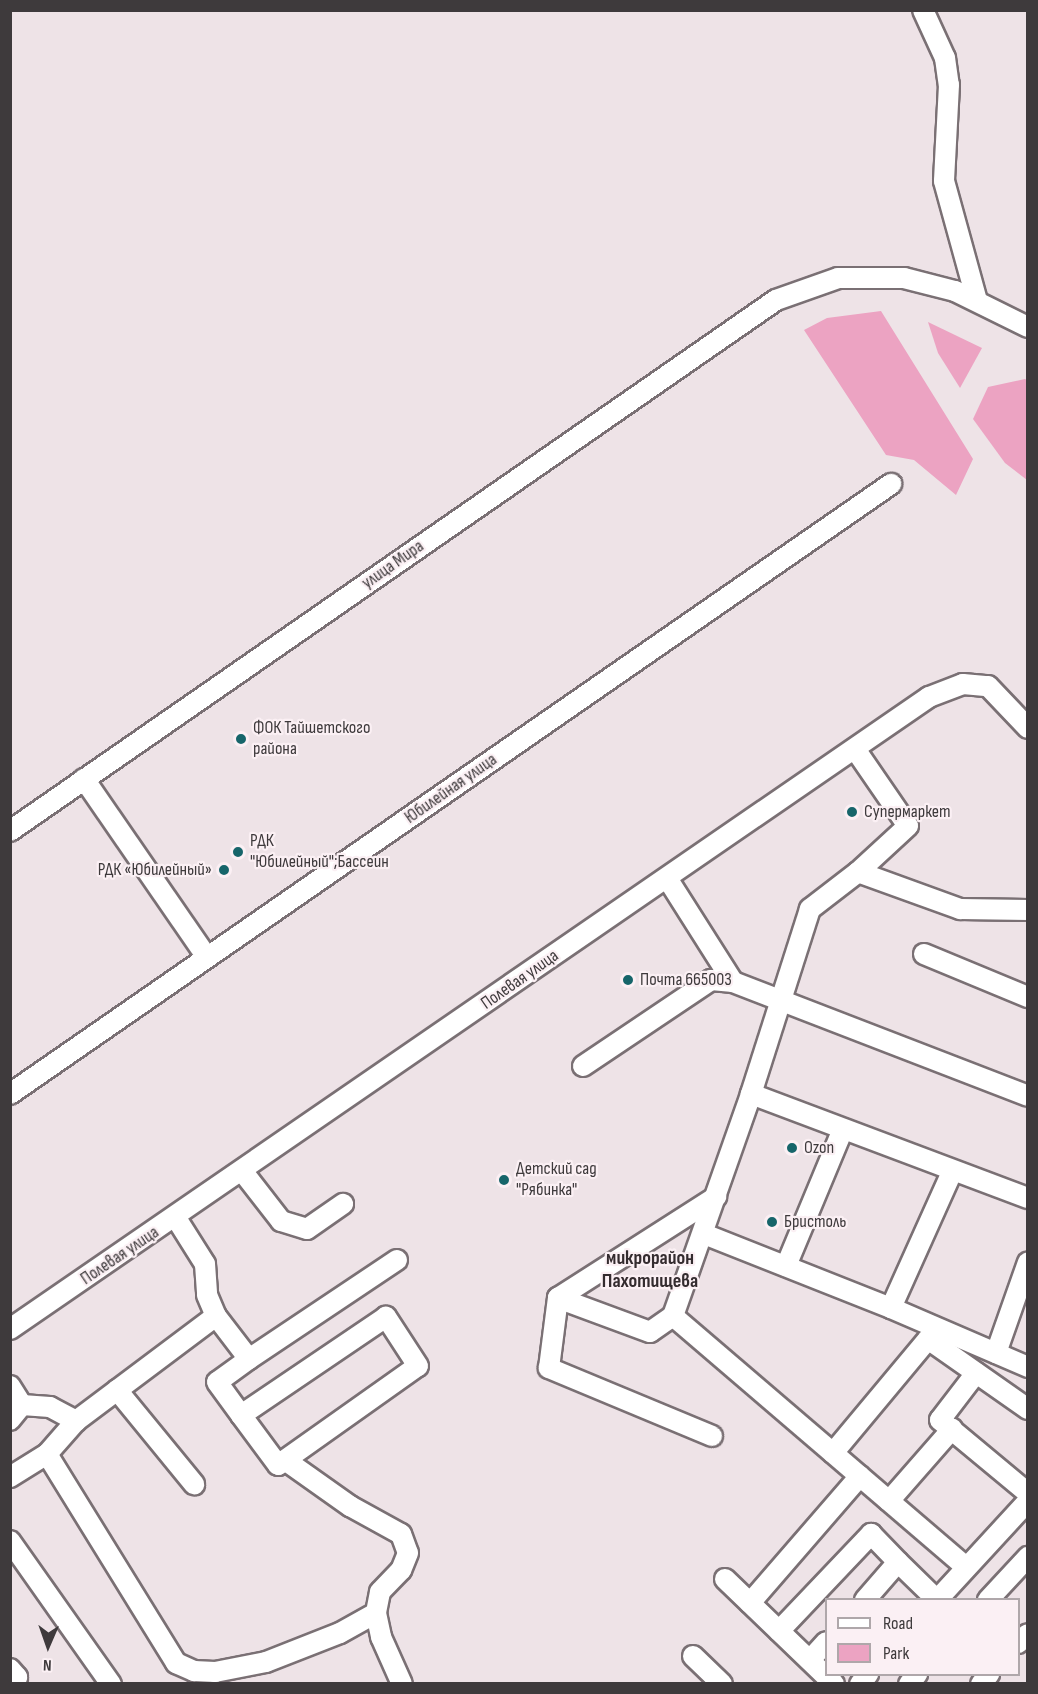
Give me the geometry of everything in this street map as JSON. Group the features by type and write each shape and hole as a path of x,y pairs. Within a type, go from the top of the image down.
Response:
{"street":[{"path":"923,10 945,58 949,85 944,181 977,301"},
{"name":"улица Мира","path":"10,831 776,300 838,278 904,278 955,291 1028,327"},
{"name":"Юбилейная улица","path":"10,1094 891,484"},
{"name":"Полевая улица","path":"10,1329 243,1172 929,697 963,684 988,686 1028,728"},
{"path":"558,1298 650,1332 673,1316 704,1234 810,909 858,872 908,826 855,749"},
{"path":"84,779 207,957"},
{"path":"858,872 960,909 1028,910"},
{"path":"667,878 733,982"},
{"path":"924,954 1028,997"},
{"path":"583,1066 711,980 733,982 781,1003 1028,1096"},
{"path":"751,1094 952,1172 1028,1198"},
{"path":"786,1266 843,1129"},
{"path":"243,1172 281,1221 307,1229 343,1204"},
{"path":"891,1308 952,1172"},
{"path":"558,1298 716,1197"},
{"path":"176,1218 206,1264 207,1295 216,1316 249,1359"},
{"path":"704,1234 891,1308 1028,1367"},
{"path":"241,1415 387,1317 418,1366 278,1465 241,1415 217,1382 397,1260"},
{"path":"996,1353 1028,1262"},
{"path":"558,1298 549,1368 712,1436"},
{"path":"10,1477 46,1454 76,1421 216,1316"},
{"path":"673,1316 966,1567"},
{"path":"833,1453 928,1340 1028,1409"},
{"path":"976,1373 940,1420 1028,1493"},
{"path":"10,1386 16,1412 50,1407 76,1421"},
{"path":"117,1390 194,1484"},
{"path":"889,1501 952,1429"},
{"path":"46,1454 176,1663 194,1671 215,1672 266,1662 340,1633 376,1613"},
{"path":"285,1460 350,1506 401,1534 408,1553 401,1570 380,1592 376,1613 381,1637 402,1683"},
{"path":"750,1603 860,1476"},
{"path":"938,1598 1028,1501"},
{"path":"779,1631 871,1534 936,1598"},
{"path":"10,1541 111,1683"},
{"path":"989,1598 1028,1557"},
{"path":"866,1598 898,1562"},
{"path":"725,1579 825,1674"},
{"path":"810,1660 825,1643"},
{"path":"693,1656 722,1683"},
{"path":"10,1669 17,1677 10,1681"}],"green space":[{"path":"881,311 973,459 956,495 914,460 886,455 804,330 827,318"},
{"path":"928,322 982,348 960,388 938,353"},
{"path":"1025,379 1028,381 1027,480 1005,463 973,419 988,387"}],"place":[{"name":"ФОК Тайшетского района","path":"241,739"},
{"name":"Супермаркет","path":"852,812"},
{"name":"РДК \"Юбилейный\";Бассеин","path":"238,852"},
{"name":"РДК «Юбилейный»","path":"224,870"},
{"name":"Почта 665003","path":"628,980"},
{"name":"Ozon","path":"792,1148"},
{"name":"Детский сад \"Рябинка\"","path":"504,1180"},
{"name":"Бристоль","path":"772,1222"}],"district":[{"name":"микрорайон Пахотищева","path":"650,1270"}]}
